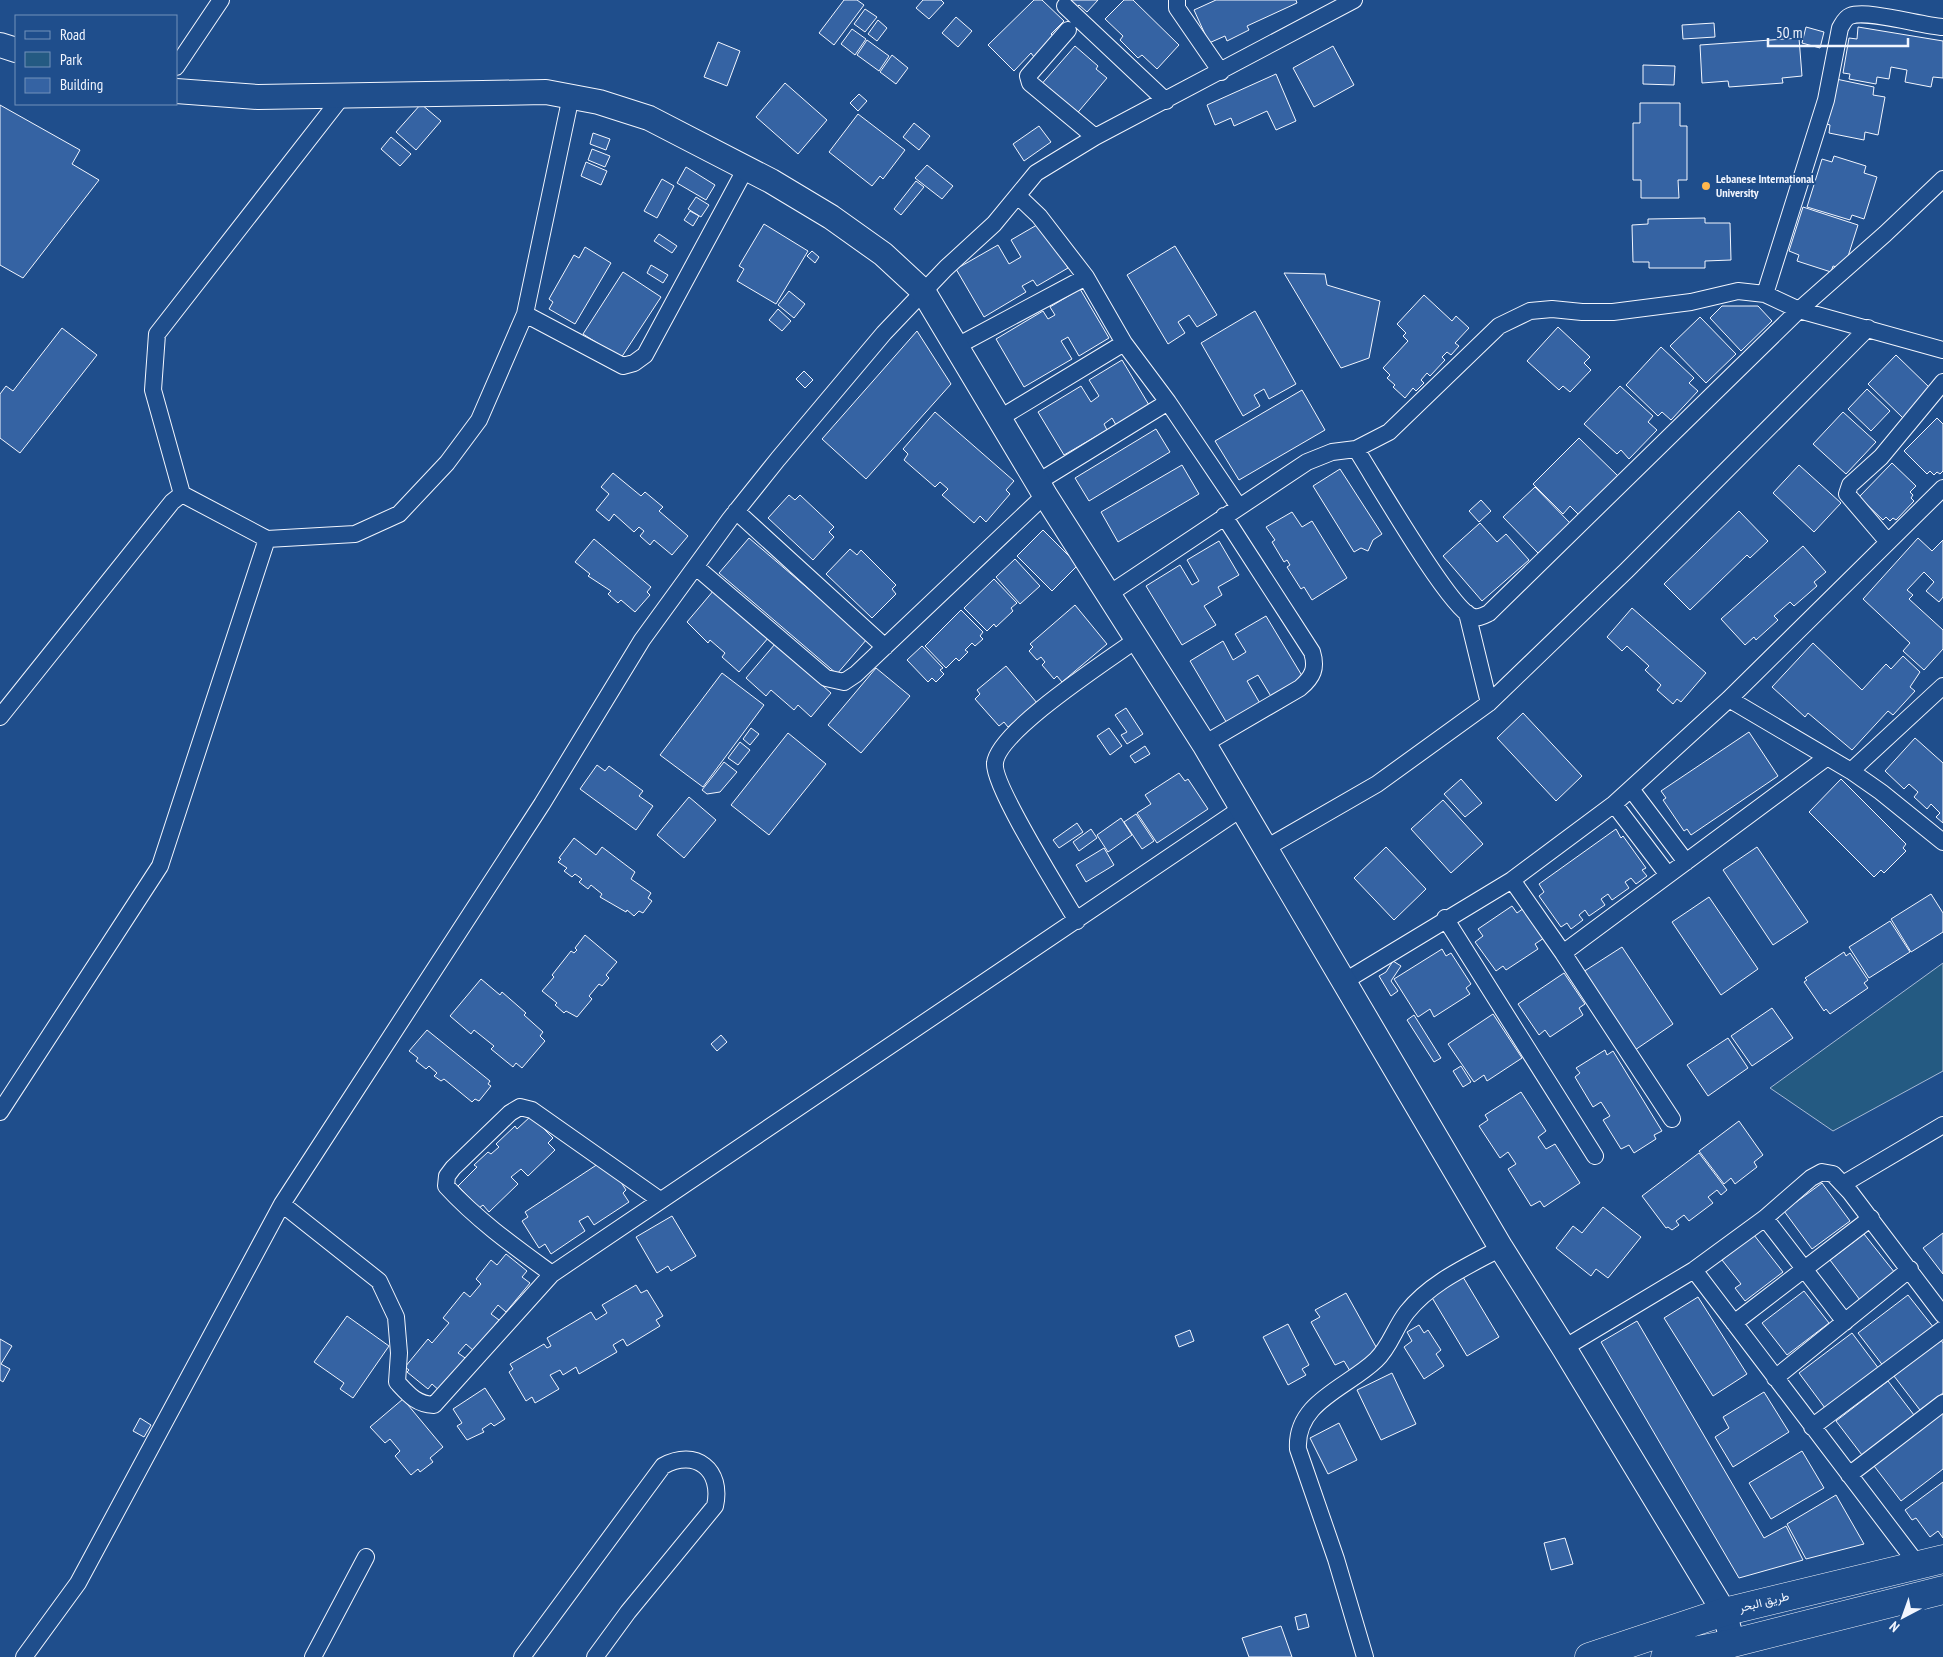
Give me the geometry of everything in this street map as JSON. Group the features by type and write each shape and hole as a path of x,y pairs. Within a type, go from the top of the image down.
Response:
{"highway":[{"name":"طريق البحر","path":"1589,1657 1724,1612 1930,1562"},
{"path":"1665,1657 1733,1643 1943,1590"}],"main road":[{"path":"0,45 15,50"},
{"path":"178,91 258,97 344,94 546,92 571,96 649,118 746,168 831,217 883,254 923,291 1136,640 1204,744 1501,1248 1724,1612 1733,1643"}],"street":[{"path":"178,64 220,0"},
{"path":"1177,0 1177,8 1221,72"},
{"path":"24,1657 78,1583 282,1204 542,804 642,640 736,511 843,381 923,291 994,224 1036,172 1095,137 1221,72 1346,2"},
{"path":"1065,6 1166,101"},
{"path":"1765,294 1826,100 1839,33 1846,18 1857,15 1882,16 1943,26"},
{"path":"1068,30 1028,76 1030,83 1095,137"},
{"path":"344,94 157,334 153,390 182,494 267,539 355,534 399,514 447,463 479,420 525,314 571,96"},
{"path":"525,314 623,366 645,355 746,168"},
{"path":"1468,613 1478,617 1489,613 1799,310 1885,234 1943,179"},
{"path":"1018,196 1039,216 1086,277 1124,342 1168,402 1239,507"},
{"path":"957,346 1086,277"},
{"path":"1109,594 1307,462 1332,452 1356,449 1389,432 1499,326 1530,311 1552,309 1582,312 1613,312 1691,302 1738,291 1765,294 1799,310 1943,350"},
{"path":"1266,848 1377,784 1488,703 1627,570 1868,328"},
{"path":"1000,418 1124,342"},
{"path":"1888,542 1847,494 1850,485 1881,457 1943,382"},
{"path":"696,567 826,678 844,682 856,674 884,647 1042,488 1168,402"},
{"path":"1356,449 1436,575 1468,613 1488,703"},
{"path":"1345,981 1445,918 1512,880 1614,804 1729,699 1943,488"},
{"path":"0,717 166,510 182,494"},
{"path":"736,511 884,647"},
{"path":"1204,744 1300,688 1309,681 1316,663 1312,652 1224,516"},
{"path":"0,1112 160,866 267,539"},
{"path":"1077,921 1019,821 996,776 996,755 1004,742 1041,710 1136,640"},
{"path":"1851,771 1943,686"},
{"path":"1729,699 1826,758 1851,771 1881,792 1943,842"},
{"path":"1563,953 1826,758"},
{"path":"1631,789 1686,862"},
{"path":"1614,804 1668,875"},
{"path":"282,1204 379,1281 396,1317 397,1382 412,1399 423,1404 434,1405 552,1274 1242,808"},
{"path":"1512,880 1563,953 1672,1119"},
{"path":"1445,918 1595,1156"},
{"path":"552,1274 503,1238 463,1205 446,1186 447,1176 453,1168 510,1113 520,1107 532,1110 660,1200"},
{"path":"1843,1184 1943,1125"},
{"path":"1564,1348 1694,1270 1765,1218 1811,1178 1822,1172 1833,1174 1843,1184 1910,1269 1943,1315"},
{"path":"1765,1218 1845,1322"},
{"path":"1734,1323 1871,1218"},
{"path":"1365,1657 1336,1559 1298,1450 1297,1436 1306,1415 1317,1403 1379,1358 1406,1314 1418,1300 1446,1278 1501,1248"},
{"path":"1776,1378 1910,1269"},
{"path":"1694,1270 1849,1475 1930,1562"},
{"path":"1812,1427 1943,1329"},
{"path":"1849,1475 1943,1403"},
{"path":"522,1657 663,1466 674,1460 687,1459 699,1462 709,1470 716,1481 717,1493 714,1506 628,1612 595,1657"},
{"path":"313,1657 366,1557"}],"green space":[{"path":"1943,963 1943,1071 1833,1131 1770,1088"}],"building":[{"path":"844,0 857,0 864,5 834,45 819,33"},
{"path":"923,0 941,0 944,3 929,19 916,8"},
{"path":"1034,0 1042,0 1064,21 1051,34 1054,37 1034,57 1031,53 1014,71 988,45"},
{"path":"1064,0 1098,0 1087,12 1079,5 1074,10"},
{"path":"1124,0 1133,0 1179,45 1157,69 1142,55 1138,58 1120,40 1123,36 1105,19"},
{"path":"1216,0 1296,0 1297,3 1247,26 1249,30 1227,41 1225,36 1209,43 1194,10"},
{"path":"865,9 877,17 865,32 854,24"},
{"path":"956,17 972,31 958,47 942,33"},
{"path":"878,20 887,28 877,41 868,34"},
{"path":"1714,23 1715,37 1683,39 1682,25"},
{"path":"1806,27 1824,32 1820,48 1802,43"},
{"path":"1858,27 1943,41 1943,78 1933,77 1931,87 1905,82 1907,70 1891,67 1889,79 1877,77 1876,84 1849,79 1850,74 1843,73 1849,38 1857,39"},
{"path":"852,29 866,39 855,55 841,44"},
{"path":"1799,38 1802,76 1782,78 1783,83 1729,87 1728,81 1702,83 1700,45"},
{"path":"867,40 889,56 879,71 857,55"},
{"path":"718,42 740,51 727,86 704,77"},
{"path":"1075,46 1098,66 1096,69 1107,78 1074,117 1039,87"},
{"path":"1333,46 1354,85 1314,107 1293,68"},
{"path":"892,55 908,68 896,84 880,72"},
{"path":"1643,65 1675,66 1674,85 1643,84"},
{"path":"1276,74 1296,121 1276,130 1267,111 1234,126 1231,118 1215,125 1207,105"},
{"path":"1836,79 1874,87 1873,95 1885,97 1878,135 1865,132 1864,140 1829,133 1830,125 1827,124"},
{"path":"785,83 827,120 798,154 756,117"},
{"path":"859,94 867,101 858,111 850,103"},
{"path":"1640,103 1680,103 1680,126 1687,126 1687,180 1678,180 1679,198 1641,198 1641,180 1633,180 1633,123 1640,123"},
{"path":"421,104 441,121 416,150 396,132"},
{"path":"0,105 80,150 72,164 99,180 23,278 0,265"},
{"path":"858,114 905,150 883,179 880,176 872,186 829,152"},
{"path":"914,123 930,136 919,150 903,137"},
{"path":"1039,126 1051,142 1024,161 1013,144"},
{"path":"593,133 610,139 606,150 590,144"},
{"path":"391,137 411,154 400,166 381,149"},
{"path":"592,149 610,156 605,167 588,160"},
{"path":"1834,156 1866,166 1864,173 1877,177 1864,219 1852,215 1850,220 1807,207 1822,159 1832,162"},
{"path":"586,162 607,171 601,185 581,176"},
{"path":"927,165 953,186 942,199 915,178"},
{"path":"686,167 715,185 706,200 677,183"},
{"path":"662,179 674,186 657,218 644,211"},
{"path":"916,181 924,187 901,215 894,209"},
{"path":"696,197 709,205 701,217 688,209"},
{"path":"1803,207 1858,225 1844,269 1833,266 1831,272 1797,261 1799,255 1789,251"},
{"path":"690,211 699,216 693,226 684,220"},
{"path":"1705,218 1705,223 1730,223 1731,260 1705,261 1705,268 1649,268 1649,262 1633,262 1632,225 1648,224 1648,219"},
{"path":"1042,222 1068,268 1037,286 1033,280 1022,286 1026,292 984,317 956,269 998,245 1009,264 1021,257 1011,240"},
{"path":"764,224 808,251 776,304 737,281 744,269 739,266"},
{"path":"659,234 677,246 672,253 654,241"},
{"path":"1175,246 1217,315 1197,327 1189,315 1178,322 1185,333 1168,344 1127,275"},
{"path":"585,247 611,263 575,324 549,309 553,302 549,299 574,255 579,258"},
{"path":"812,251 819,257 815,263 807,256"},
{"path":"651,265 668,275 663,283 647,273"},
{"path":"623,272 661,297 621,358 583,334"},
{"path":"1284,273 1325,274 1327,285 1380,301 1369,358 1341,368"},
{"path":"1080,289 1109,338 1079,356 1068,337 1061,341 1072,359 1024,387 996,339 1043,311 1048,319 1055,315 1050,307"},
{"path":"789,291 805,304 794,318 778,305"},
{"path":"1424,295 1452,321 1456,316 1469,328 1455,343 1459,346 1451,355 1447,352 1442,357 1445,360 1430,376 1427,373 1421,380 1424,383 1416,391 1413,388 1405,398 1393,387 1395,385 1387,378 1390,375 1383,368 1408,341 1403,336 1406,333 1397,324"},
{"path":"1722,306 1758,306 1772,321 1741,351 1710,318"},
{"path":"778,309 791,321 782,331 769,320"},
{"path":"1255,311 1296,384 1269,399 1264,389 1254,395 1260,406 1243,416 1201,343"},
{"path":"1700,317 1736,354 1706,383 1670,346"},
{"path":"1558,327 1590,357 1584,363 1591,370 1570,392 1563,386 1559,390 1527,361"},
{"path":"62,328 97,355 20,453 0,438 0,394 6,386 13,391"},
{"path":"917,331 951,384 866,479 822,439"},
{"path":"1661,347 1694,378 1689,383 1698,391 1671,420 1662,412 1658,416 1626,385"},
{"path":"1896,355 1931,389 1903,418 1868,384"},
{"path":"1122,360 1149,405 1116,425 1112,418 1104,424 1107,430 1064,455 1038,412 1081,386 1091,402 1099,396 1089,380"},
{"path":"804,371 813,380 805,388 796,379"},
{"path":"1620,386 1653,416 1648,422 1657,430 1629,459 1621,450 1617,454 1584,424"},
{"path":"1867,389 1890,411 1871,431 1848,409"},
{"path":"1302,390 1325,430 1239,480 1215,441"},
{"path":"935,412 1014,481 1006,490 1010,494 986,522 980,516 974,523 942,495 948,489 940,482 935,487 904,460 908,454 903,449"},
{"path":"1843,412 1876,442 1846,474 1813,444"},
{"path":"1937,418 1943,424 1943,471 1940,474 1937,472 1934,475 1930,471 1927,474 1904,451"},
{"path":"1156,429 1170,452 1089,501 1075,478"},
{"path":"1579,438 1619,477 1580,516 1570,506 1563,514 1533,484"},
{"path":"1892,463 1916,486 1910,492 1913,495 1911,498 1914,501 1896,520 1893,518 1890,521 1886,517 1883,520 1859,497"},
{"path":"1182,465 1199,494 1118,542 1101,512"},
{"path":"1799,465 1841,503 1814,532 1773,493"},
{"path":"1340,469 1382,534 1373,540 1368,551 1361,548 1354,552 1313,486"},
{"path":"613,473 641,496 645,492 663,507 659,511 688,536 672,555 654,540 650,545 640,536 644,531 639,527 634,532 614,514 609,521 596,510 609,494 601,487"},
{"path":"1535,487 1570,523 1538,553 1503,517"},
{"path":"789,495 795,500 800,495 834,527 829,532 834,537 813,560 768,518"},
{"path":"1481,500 1491,511 1479,522 1469,511"},
{"path":"1739,511 1768,541 1750,558 1747,555 1690,610 1664,584"},
{"path":"1292,512 1302,527 1312,521 1347,578 1312,600 1304,587 1301,589 1287,567 1290,565 1287,560 1284,562 1272,542 1275,540 1266,527"},
{"path":"1480,523 1497,542 1506,534 1529,560 1482,601 1443,556"},
{"path":"1043,530 1078,565 1052,591 1017,556"},
{"path":"749,538 867,639 837,674 719,573"},
{"path":"1918,538 1932,551 1943,540 1943,597 1939,602 1926,591 1934,582 1924,572 1907,590 1913,595 1909,599 1943,630 1943,649 1924,670 1903,651 1910,643 1863,599"},
{"path":"594,539 651,587 647,592 650,595 635,612 621,600 618,603 608,594 611,591 588,576 590,574 575,562"},
{"path":"1219,541 1239,575 1218,587 1222,595 1204,606 1216,625 1182,645 1146,586 1180,565 1192,585 1199,581 1187,560"},
{"path":"1803,546 1826,572 1814,582 1817,586 1794,606 1790,602 1774,616 1778,620 1756,640 1754,637 1745,645 1721,619"},
{"path":"850,549 857,555 861,550 896,585 892,589 896,594 872,618 826,574"},
{"path":"1015,559 1040,586 1020,604 996,577"},
{"path":"994,579 1017,603 1011,608 1013,611 996,627 994,624 987,631 964,608"},
{"path":"714,590 769,637 739,672 722,657 725,653 710,640 708,643 687,622"},
{"path":"1075,605 1107,644 1062,682 1057,676 1054,679 1042,665 1045,662 1041,657 1037,660 1029,651 1033,647 1030,644"},
{"path":"1632,608 1706,673 1681,702 1677,699 1673,704 1657,690 1661,685 1645,670 1649,666 1627,646 1622,651 1607,637"},
{"path":"961,610 983,632 980,636 983,639 975,646 972,643 965,650 968,652 959,661 956,658 946,668 925,646"},
{"path":"1266,616 1304,679 1272,698 1258,675 1247,681 1261,705 1228,725 1190,661 1223,641 1233,660 1246,652 1235,634"},
{"path":"1813,643 1862,690 1886,664 1891,669 1903,656 1920,672 1910,687 1915,691 1893,715 1888,711 1852,750 1808,713 1805,717 1772,687"},
{"path":"775,644 831,693 811,717 798,705 794,710 771,690 766,696 746,678"},
{"path":"922,646 943,668 940,670 944,674 936,682 932,678 928,682 907,660"},
{"path":"1006,666 1037,703 1008,727 1004,722 999,726 975,699 980,694 977,690"},
{"path":"876,668 910,696 861,753 828,725"},
{"path":"722,673 764,705 703,787 660,755"},
{"path":"1126,708 1143,734 1127,744 1121,735 1127,732 1115,715"},
{"path":"1523,713 1582,776 1556,801 1497,738"},
{"path":"751,728 759,734 750,745 743,739"},
{"path":"1109,728 1122,746 1110,755 1097,736"},
{"path":"1749,732 1778,776 1691,835 1687,829 1684,831 1663,800 1666,798 1661,791"},
{"path":"788,733 826,764 769,835 731,805"},
{"path":"1915,738 1943,763 1943,823 1936,817 1940,813 1931,804 1927,809 1914,797 1918,792 1909,784 1904,789 1885,771"},
{"path":"740,742 750,750 738,765 728,758"},
{"path":"1145,746 1150,754 1135,763 1130,756"},
{"path":"724,762 737,772 720,792 707,794 702,790"},
{"path":"597,765 605,771 609,766 643,791 639,796 653,806 636,830 580,789"},
{"path":"1179,773 1185,781 1188,779 1208,809 1157,843 1137,813 1151,804 1145,795"},
{"path":"1461,779 1482,803 1465,817 1444,794"},
{"path":"1841,779 1906,844 1903,848 1906,851 1884,873 1881,870 1874,877 1809,812"},
{"path":"689,797 716,820 684,858 657,835"},
{"path":"1443,800 1483,844 1451,873 1411,829"},
{"path":"1136,814 1154,841 1142,849 1124,822"},
{"path":"1121,818 1132,835 1108,852 1097,835"},
{"path":"1077,823 1083,832 1059,848 1053,840"},
{"path":"1091,829 1097,838 1079,851 1073,842"},
{"path":"1616,829 1621,838 1623,836 1646,868 1642,870 1647,876 1636,884 1631,878 1625,882 1629,888 1612,900 1608,894 1601,899 1605,905 1589,916 1585,910 1579,915 1583,920 1571,929 1567,923 1561,927 1539,896 1544,892 1539,884"},
{"path":"574,838 596,855 602,847 635,872 631,879 651,893 648,898 652,901 643,913 639,911 634,916 627,910 626,912 600,897 602,894 591,885 588,889 579,882 582,879 575,874 572,877 564,871 567,868 558,862 561,859 559,858"},
{"path":"1386,847 1426,889 1394,920 1354,878"},
{"path":"1757,847 1808,922 1773,945 1723,870"},
{"path":"1104,848 1114,865 1086,882 1076,865"},
{"path":"1931,894 1943,913 1943,932 1911,952 1891,919"},
{"path":"1709,897 1758,969 1721,995 1672,922"},
{"path":"1512,906 1517,913 1524,908 1544,938 1535,944 1538,949 1506,970 1503,966 1496,971 1475,942 1483,936 1478,929"},
{"path":"1890,921 1910,952 1869,978 1849,947"},
{"path":"585,935 617,962 606,975 609,978 602,986 599,984 589,996 592,999 577,1017 566,1011 564,1013 555,1005 557,1003 542,991 571,951 574,953 577,950 575,948"},
{"path":"1622,947 1673,1024 1635,1050 1583,972"},
{"path":"1442,949 1446,956 1451,953 1471,984 1466,988 1470,994 1434,1017 1430,1009 1418,1017 1394,979"},
{"path":"1844,952 1846,956 1850,953 1868,980 1864,983 1868,988 1830,1014 1826,1009 1824,1011 1804,982 1807,980 1805,978"},
{"path":"1393,961 1401,966 1391,981 1398,991 1391,996 1379,976 1386,972"},
{"path":"1564,973 1585,1004 1579,1008 1583,1015 1550,1037 1545,1030 1539,1035 1518,1004"},
{"path":"481,979 500,995 502,992 526,1013 524,1015 543,1032 540,1036 545,1041 522,1068 516,1063 513,1067 491,1049 494,1046 474,1030 471,1034 450,1016"},
{"path":"1772,1008 1793,1038 1752,1066 1731,1036"},
{"path":"1493,1014 1522,1058 1487,1081 1484,1075 1474,1082 1448,1044"},
{"path":"1414,1015 1441,1058 1434,1062 1407,1020"},
{"path":"427,1030 490,1081 488,1084 491,1086 479,1101 475,1099 472,1102 444,1079 441,1081 434,1076 437,1073 429,1066 426,1069 416,1061 418,1058 409,1051"},
{"path":"721,1035 727,1042 717,1051 711,1044"},
{"path":"1728,1038 1748,1068 1708,1096 1687,1065"},
{"path":"1605,1050 1607,1055 1613,1051 1662,1131 1654,1135 1656,1139 1634,1153 1629,1145 1621,1149 1603,1120 1610,1116 1601,1102 1593,1107 1575,1077 1580,1073 1576,1068"},
{"path":"1461,1066 1471,1082 1463,1087 1453,1071"},
{"path":"1521,1092 1546,1131 1538,1137 1546,1149 1555,1144 1580,1183 1544,1207 1540,1201 1531,1206 1508,1169 1516,1164 1508,1152 1500,1158 1479,1126 1488,1120 1485,1115"},
{"path":"531,1116 553,1138 548,1143 555,1150 528,1176 521,1169 511,1177 518,1184 489,1212 483,1205 479,1208 458,1186 477,1167 474,1165 488,1152 491,1154 499,1147 496,1144 515,1126 517,1129"},
{"path":"1739,1121 1763,1155 1754,1162 1757,1167 1735,1184 1731,1178 1724,1184 1699,1151"},
{"path":"1699,1153 1727,1190 1721,1195 1717,1190 1708,1197 1713,1203 1689,1221 1684,1215 1676,1221 1679,1225 1672,1230 1668,1227 1666,1228 1642,1196"},
{"path":"601,1162 609,1164 626,1190 623,1193 629,1202 594,1225 588,1216 579,1221 585,1231 551,1254 545,1244 539,1248 522,1221 528,1217 525,1212"},
{"path":"1822,1183 1850,1221 1812,1249 1784,1211"},
{"path":"1603,1207 1641,1237 1608,1278 1596,1269 1591,1276 1556,1248 1573,1226 1582,1233"},
{"path":"672,1216 696,1256 671,1271 668,1266 657,1273 636,1237"},
{"path":"1943,1233 1943,1274 1923,1248"},
{"path":"1864,1234 1895,1273 1860,1300 1830,1260"},
{"path":"1754,1235 1783,1272 1745,1301 1735,1288 1741,1284 1722,1260"},
{"path":"506,1254 527,1271 522,1277 530,1283 506,1312 498,1305 491,1314 499,1320 474,1351 466,1344 458,1353 468,1360 441,1392 432,1384 428,1389 407,1372 409,1370 405,1367 428,1339 432,1343 449,1323 443,1318 464,1292 470,1297 481,1284 476,1279 491,1260 497,1265"},
{"path":"1463,1277 1499,1337 1467,1356 1431,1296"},
{"path":"636,1285 641,1293 647,1290 663,1316 656,1320 660,1326 627,1346 623,1339 613,1345 617,1352 579,1374 576,1367 563,1375 560,1370 550,1375 559,1389 535,1403 532,1397 526,1401 509,1372 513,1369 510,1364 544,1344 547,1348 551,1346 547,1338 591,1312 596,1320 607,1313 602,1305"},
{"path":"1804,1291 1829,1323 1787,1355 1762,1323"},
{"path":"1346,1293 1380,1354 1350,1371 1344,1361 1335,1365 1311,1322 1320,1317 1315,1310"},
{"path":"1908,1295 1934,1328 1884,1367 1858,1333"},
{"path":"1698,1297 1747,1374 1713,1396 1664,1318"},
{"path":"347,1316 389,1346 353,1398 340,1389 344,1383 314,1362"},
{"path":"1637,1321 1764,1538 1786,1526 1803,1560 1739,1578 1601,1342"},
{"path":"1288,1324 1309,1365 1302,1369 1306,1375 1288,1385 1263,1337"},
{"path":"1419,1325 1424,1333 1428,1330 1441,1350 1436,1354 1444,1366 1424,1379 1404,1347 1412,1341 1407,1332"},
{"path":"1190,1330 1194,1341 1179,1347 1175,1336"},
{"path":"1852,1333 1879,1369 1825,1408 1799,1373"},
{"path":"0,1339 12,1346 1,1364 10,1369 3,1382 0,1380"},
{"path":"1941,1340 1943,1343 1943,1393 1920,1410 1894,1376"},
{"path":"1392,1373 1416,1424 1381,1440 1357,1390"},
{"path":"1888,1381 1914,1415 1862,1455 1836,1421"},
{"path":"485,1388 505,1419 494,1426 491,1423 482,1429 484,1432 467,1440 457,1426 462,1423 453,1409"},
{"path":"1764,1392 1789,1432 1733,1467 1715,1437 1729,1428 1723,1417"},
{"path":"403,1399 443,1447 430,1458 433,1462 420,1472 418,1469 411,1475 395,1456 400,1451 390,1439 385,1443 370,1427"},
{"path":"1943,1407 1943,1469 1901,1501 1871,1462"},
{"path":"140,1418 151,1425 144,1437 133,1431"},
{"path":"1339,1423 1357,1460 1328,1474 1310,1438"},
{"path":"1802,1451 1824,1488 1771,1519 1749,1483"},
{"path":"1943,1482 1943,1538 1938,1531 1930,1537 1916,1518 1912,1520 1905,1510"},
{"path":"1836,1495 1864,1544 1806,1559 1787,1524"},
{"path":"1565,1538 1573,1564 1551,1570 1544,1543"},
{"path":"1306,1614 1309,1627 1298,1630 1295,1617"},
{"path":"1281,1626 1292,1657 1249,1657 1242,1638"}],"place":[{"name":"Lebanese International University","path":"1706,186"}]}
